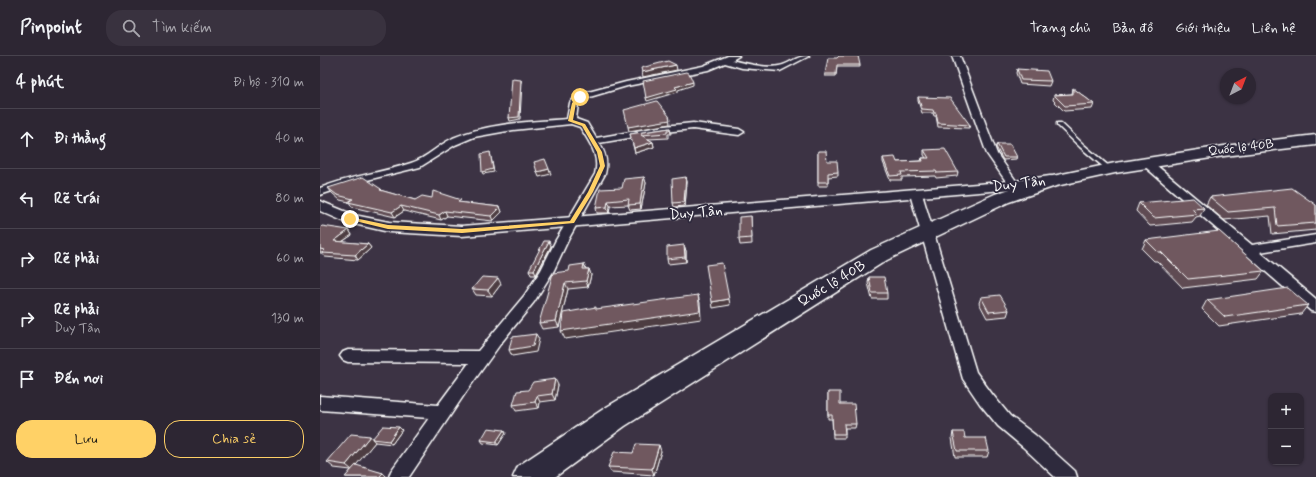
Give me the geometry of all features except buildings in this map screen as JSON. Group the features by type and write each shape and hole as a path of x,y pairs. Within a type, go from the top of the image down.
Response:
{"highway":[{"name":"Quốc lộ 40B","path":"529,477 621,412 878,255 1018,191 1109,169 1249,146 1316,140"},
{"name":"Quốc lộ 40B","path":"1156,161 1271,159 1316,154"}],"street":[{"path":"571,121 574,103 580,97 626,84 705,68 735,56"},
{"path":"725,60 742,66 780,69 805,56"},
{"path":"956,56 992,154 1014,185"},
{"path":"320,192 343,182 417,164 431,158 448,145 482,132 501,128 571,121 580,123 584,125 600,152 602,169 591,192 572,222 547,270 529,299 482,357 442,412 398,477"},
{"path":"593,141 664,129 693,126 738,132"},
{"path":"1156,161 1248,250 1316,307"},
{"name":"Duy Tân","path":"320,205 350,219 388,227 462,231 916,194 1014,185 1075,176"},
{"path":"916,194 969,374 986,399 1004,421 1068,477"},
{"path":"1248,250 1316,239"},
{"path":"348,356 482,357"},
{"path":"320,403 442,412"}],"lane":[{"path":"1059,124 1109,169"}],"route":[{"path":"350,219 388,227 462,231 572,222 591,192 602,169 600,152 584,125 571,121 574,103 580,97"}]}
